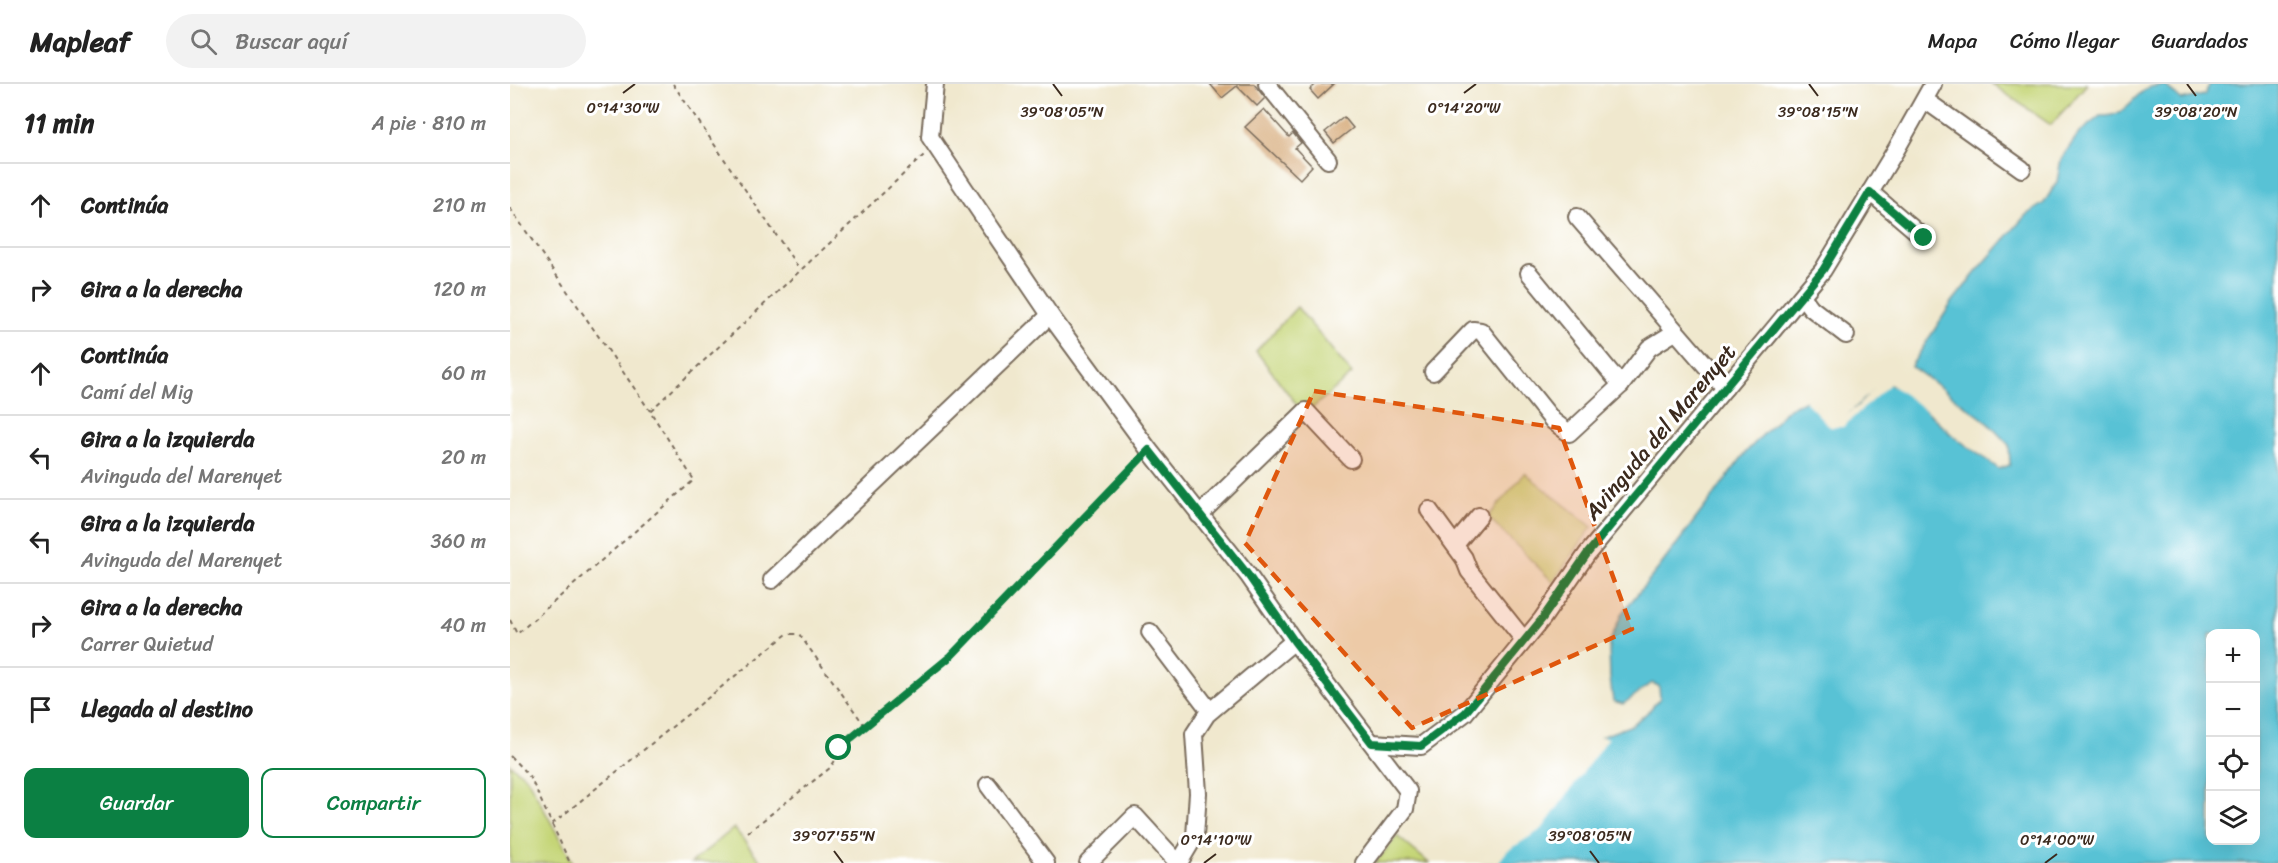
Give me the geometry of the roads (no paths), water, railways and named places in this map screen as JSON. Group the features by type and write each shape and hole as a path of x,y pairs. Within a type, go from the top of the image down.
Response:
{"street":[{"path":"935,84 930,137 1050,315 1149,450 1248,575 1294,641 1408,791 1405,809 1364,863"},
{"path":"1267,84 1328,160"},
{"name":"Avinguda del Marenyet","path":"1372,743 1421,746 1465,713 1542,619 1587,554 1823,270 1933,84"},
{"path":"1925,100 2022,169"},
{"path":"1870,192 1924,238"},
{"path":"1577,217 1725,388"},
{"path":"1529,273 1621,385"},
{"path":"1802,296 1811,308 1846,335"},
{"path":"771,580 1050,315"},
{"path":"1433,372 1473,330 1481,331 1553,421 1569,433 1621,385 1649,348 1676,332"},
{"path":"1199,515 1306,411 1351,459"},
{"path":"1429,510 1464,558 1469,571 1524,640"},
{"path":"1455,545 1479,516"},
{"path":"1150,632 1210,711"},
{"path":"1088,863 1135,816 1179,863 1195,836 1198,793 1194,734 1210,711 1294,641"},
{"path":"988,785 1046,863"}],"water":[{"path":"2210,84 2278,84 2278,863 1485,863 1539,825 1600,737 1632,725 1660,698 1659,686 1652,683 1623,704 1613,701 1609,644 1622,613 1746,452 1789,408 1808,399 1838,424 1883,382 1906,391 1952,435 1999,469 2010,465 2009,445 1986,421 1911,366 1953,301 1977,271 2026,215 2044,203 2057,182 2061,159 2079,133 2100,116 2109,116 2123,110 2150,87 2165,85 2181,100 2204,95"}]}
